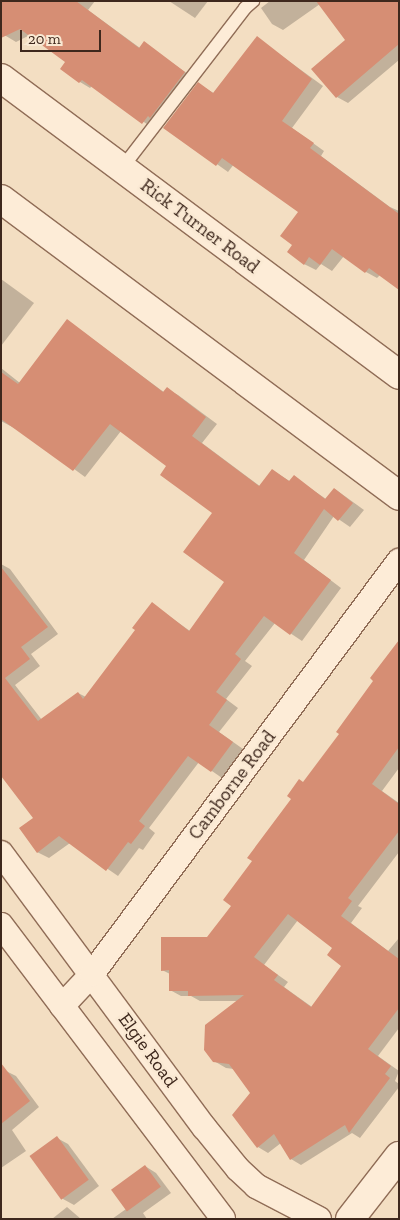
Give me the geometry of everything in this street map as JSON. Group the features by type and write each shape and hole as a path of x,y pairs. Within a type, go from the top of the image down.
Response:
{"main road":[{"name":"Rick Turner Road","path":"1,78 399,375"},
{"path":"1,199 399,496"},
{"path":"350,1219 399,1156"}],"street":[{"name":"Camborne Road","path":"62,1006 92,974 399,561"},
{"name":"Elgie Road","path":"1,853 198,1119 238,1169 256,1186 319,1219"},
{"path":"1,925 223,1219"}],"lane":[{"path":"122,168 245,8 253,1"}],"building":[{"path":"1,1 76,1 139,48 144,41 185,72 150,118 148,116 142,124 82,80 79,83 60,69 65,62 20,29 1,38"},
{"path":"316,1 399,1 399,44 336,98 311,69 345,40"},
{"path":"257,36 312,79 282,121 314,143 310,148 399,214 399,290 369,268 365,273 332,249 320,265 309,257 304,265 287,252 292,245 280,236 298,212 222,158 216,166 163,128 198,82 213,93"},
{"path":"67,319 163,392 167,387 206,417 192,436 259,486 272,469 289,481 294,475 325,499 334,488 353,503 338,521 324,509 294,553 331,580 290,635 264,616 235,654 241,659 216,692 227,700 209,725 233,742 211,772 188,756 139,821 145,826 131,844 128,842 106,871 59,836 37,853 19,828 33,818 1,776 1,567 48,627 21,647 30,659 5,678 38,721 78,692 83,699 135,630 132,628 152,602 189,631 224,582 183,552 212,513 160,475 166,466 110,424 73,471 1,419 1,372 18,384"},
{"path":"399,640 399,747 372,784 399,804 399,831 348,898 352,901 341,916 399,959 399,1008 368,1049 391,1066 385,1074 390,1078 349,1133 345,1125 290,1160 274,1134 257,1148 232,1115 250,1093 229,1064 213,1062 204,1050 205,1025 244,995 188,996 188,991 169,991 169,970 161,971 161,937 207,937 231,906 223,900 252,861 247,858 291,799 287,796 299,779 303,782 339,734 336,732 373,681 370,678","holes":["288,914 332,948 327,955 341,966 311,1007 274,980 278,975 254,957"]},
{"path":"1,1063 30,1101 1,1124"},
{"path":"57,1136 89,1180 61,1200 29,1156"},
{"path":"145,1165 161,1187 127,1212 111,1190"}]}
